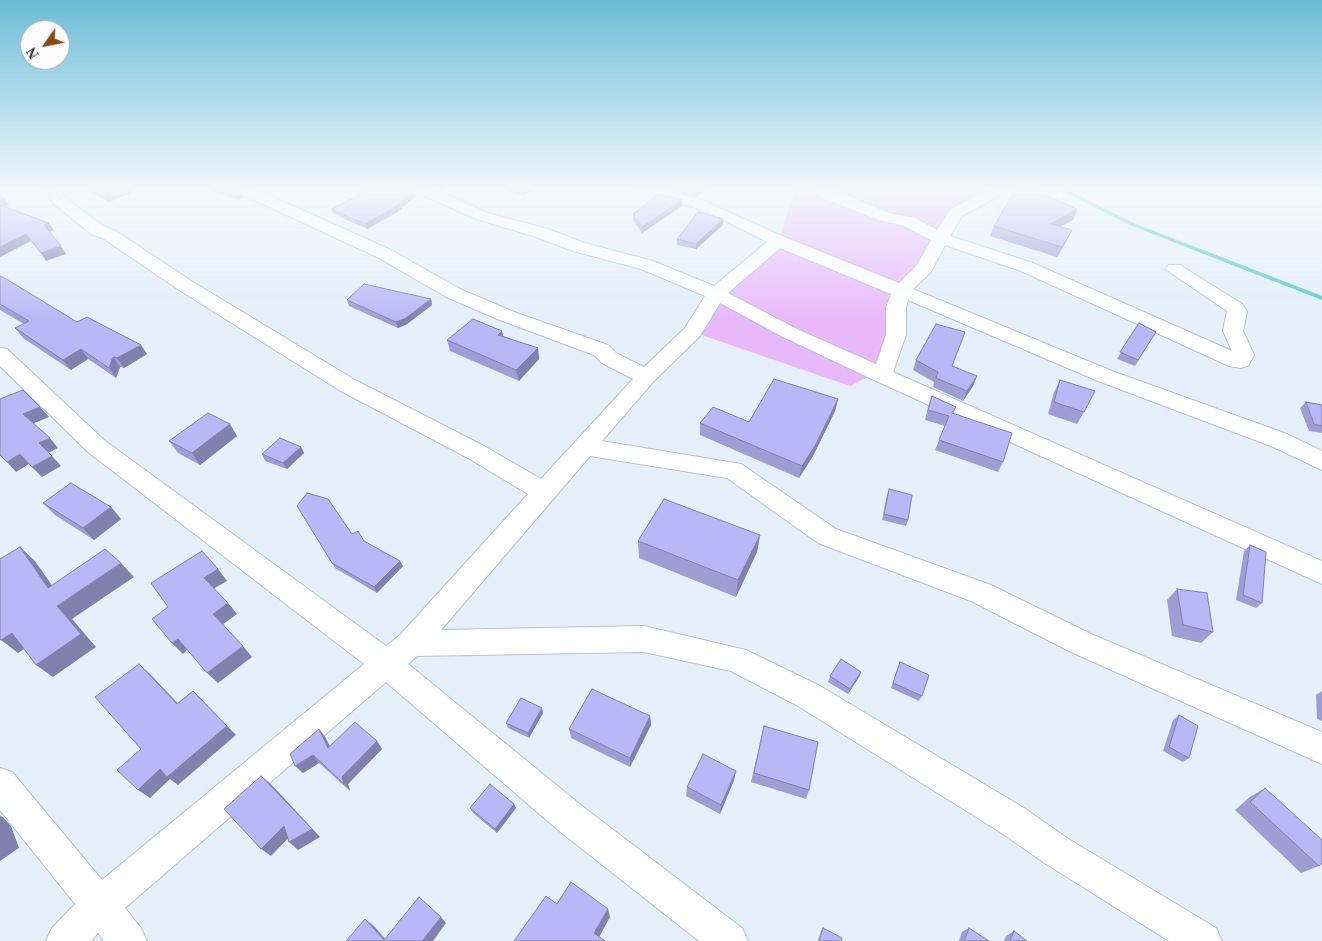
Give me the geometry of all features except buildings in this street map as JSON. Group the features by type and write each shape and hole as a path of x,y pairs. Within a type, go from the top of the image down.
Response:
{"street":[{"path":"102,232 110,235 186,286 347,385 476,452 546,493"},
{"path":"336,232 385,254 453,292 507,316 601,350 609,358 646,377"},
{"path":"538,232 579,247 643,264 716,294 790,333 881,375 1322,573"},
{"path":"759,232 1105,376 1279,440 1322,461"},
{"path":"928,232 940,238 1027,267 1241,361 1244,355 1233,331 1237,312 1235,308 1174,269"},
{"path":"881,375 891,354 896,335 896,306 902,290 925,268 944,232"},
{"path":"65,941 100,905 411,643 546,493 646,377 693,332 716,294 778,241"},
{"path":"0,354 96,446 385,663 570,818 729,941"},
{"path":"586,447 732,470 827,536 980,593 1081,643 1322,748"},
{"path":"411,643 644,639 736,659 809,696 1012,820 1055,850 1203,941"},
{"path":"0,784 128,941"}],"shaded area":[{"path":"781,232 943,232 938,237 891,333 876,373 850,386 693,332 716,294 778,241"}],"waterway":[{"path":"1152,232 1322,298"}]}
